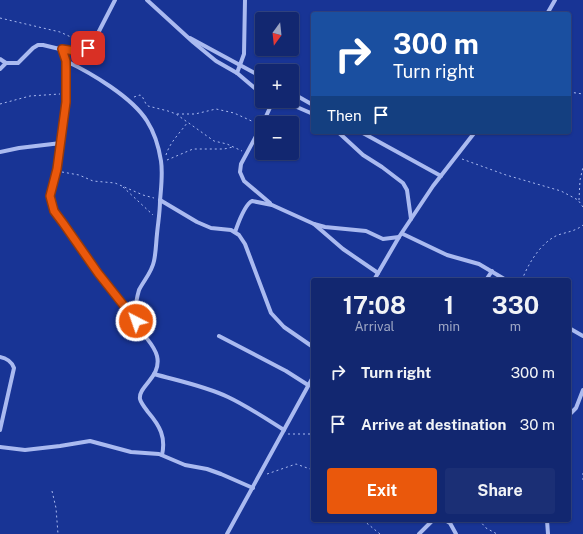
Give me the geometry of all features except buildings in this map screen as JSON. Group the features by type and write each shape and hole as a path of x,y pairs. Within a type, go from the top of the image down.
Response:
{"street":[{"path":"0,59 6,63 18,63 38,45 82,52 90,46 95,39 115,0"},
{"path":"147,0 184,35 216,61 237,73 255,88"},
{"path":"237,73 244,54 245,0"},
{"path":"548,12 555,0"},
{"path":"184,35 255,73"},
{"path":"62,49 66,61 66,94 61,143 50,196 54,211 98,273 136,321 140,332 151,344 157,354 158,364 154,374 140,393 140,400 144,408 156,422 162,435 164,446 162,455"},
{"path":"66,61 80,67 123,97 138,110 148,122 156,141 162,162 154,262 153,267 139,291 136,321"},
{"path":"0,69 6,63"},
{"path":"299,97 311,104"},
{"path":"299,108 311,113"},
{"path":"340,134 363,155 403,183 407,190 411,219"},
{"path":"364,134 441,176"},
{"path":"375,278 411,219 441,176 473,134"},
{"path":"255,138 241,164 240,172 244,182 272,205"},
{"path":"0,152 61,143"},
{"path":"160,200 197,222 211,228 231,230 239,235 245,244 271,313 293,335 311,346"},
{"path":"235,232 249,202 256,201 272,205 314,224 333,228 366,231 383,239 401,236 447,255 479,264 503,278"},
{"path":"314,224 343,249 378,273"},
{"path":"487,278 492,271"},
{"path":"571,329 583,336"},
{"path":"219,336 308,385"},
{"path":"0,357 12,364 14,368 0,430"},
{"path":"154,374 193,385 227,397 254,410 284,430"},
{"path":"227,534 311,380"},
{"path":"571,414 576,408 583,390"},
{"path":"0,447 25,450 90,441 131,452 162,455 185,465 208,469 252,488"},
{"path":"419,534 431,522"},
{"path":"448,522 456,534"},
{"path":"547,522 548,534"}],"path":[{"path":"0,18 60,32 90,46"},
{"path":"571,92 583,94"},
{"path":"0,104 30,96 66,94"},
{"path":"123,97 135,97 140,95 148,106 176,114 195,114 216,109 234,113 255,121"},
{"path":"176,114 214,141 247,153"},
{"path":"162,162 171,143 188,122"},
{"path":"162,162 194,149 224,149 233,147"},
{"path":"456,157 506,175 555,189 574,197 583,208"},
{"path":"579,202 580,180 583,168"},
{"path":"56,172 73,173 88,180 109,181 143,195 160,200"},
{"path":"121,185 150,212 158,223"},
{"path":"523,278 545,242 558,235 575,230 583,225"},
{"path":"281,435 311,434"},
{"path":"259,476 296,464 311,469"},
{"path":"583,473 583,480"},
{"path":"52,491 56,508 58,534"},
{"path":"365,522 380,534"},
{"path":"481,522 486,528 497,534"}],"route":[{"path":"88,48 82,52 62,49 66,61 66,102 57,169 50,196 54,211 98,273 136,321"}]}
